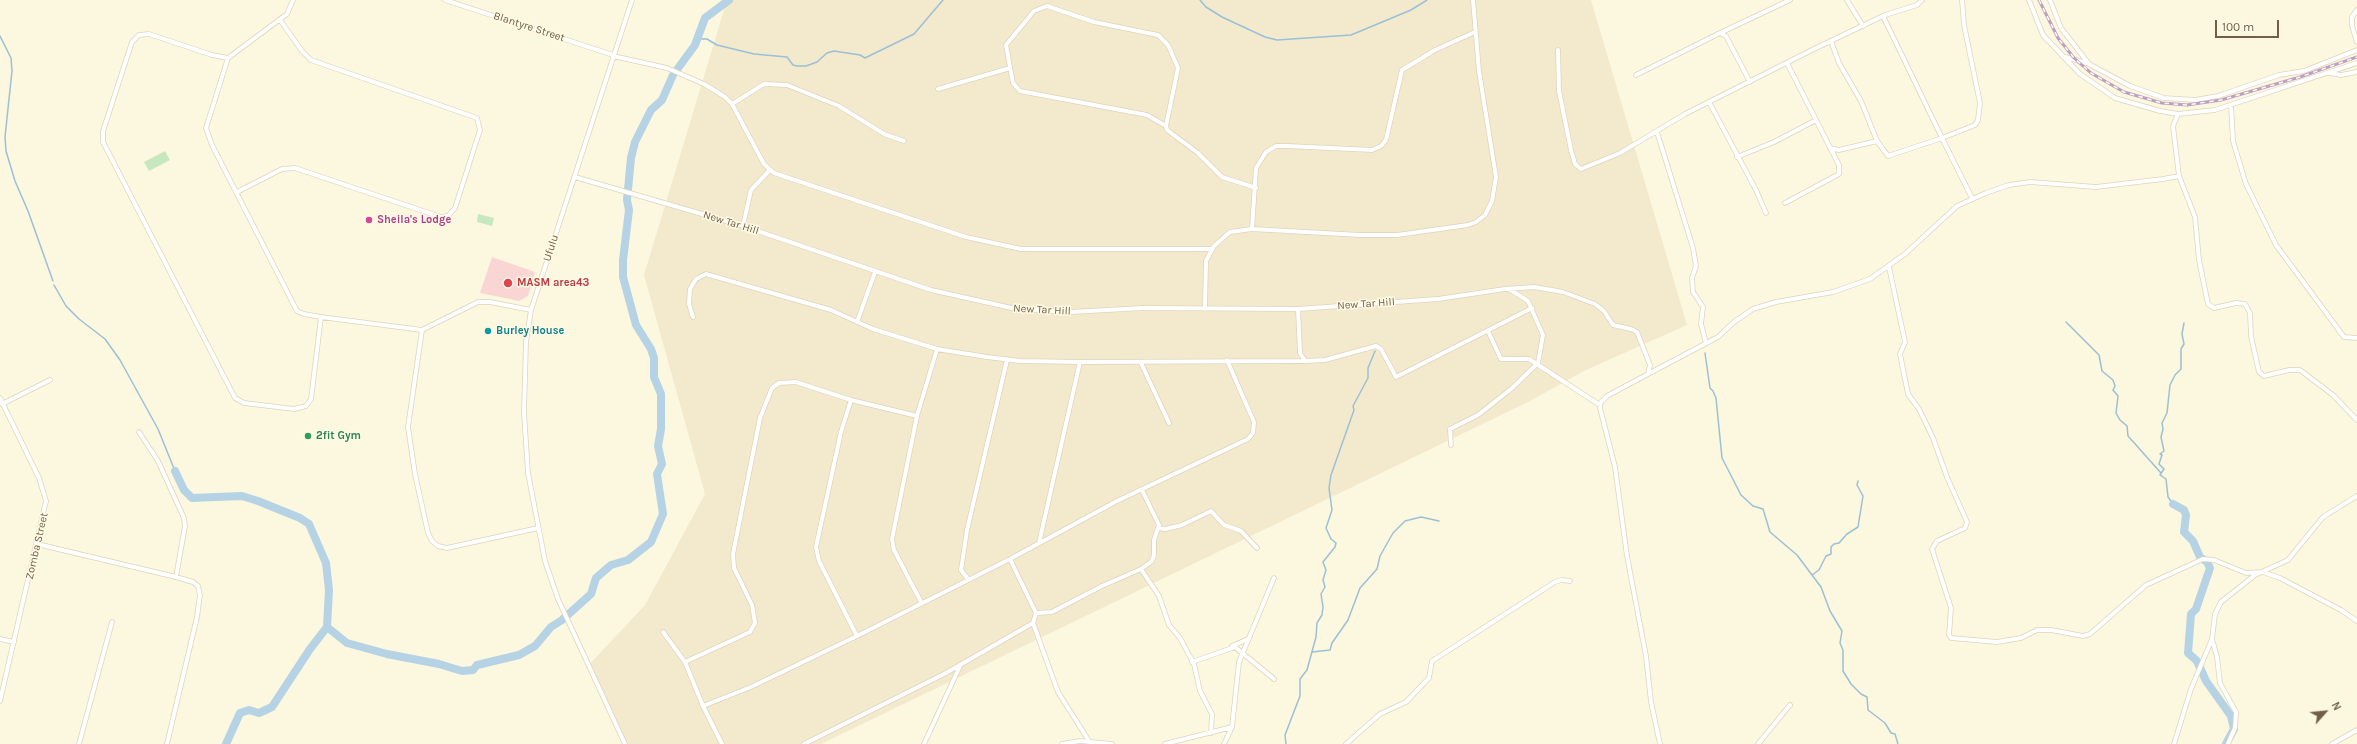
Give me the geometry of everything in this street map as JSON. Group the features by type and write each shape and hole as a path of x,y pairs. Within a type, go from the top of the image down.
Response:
{"street":[{"path":"293,0 289,11 280,20 228,58 206,128 212,145 295,308 304,314 422,330 478,302 490,302 531,310"},
{"name":"Blantyre Street","path":"445,0 613,56 673,70 704,84 732,104"},
{"name":"Ufulu","path":"625,744 558,599 545,561 528,473 525,439 526,342 531,310 632,0"},
{"path":"1205,308 1206,267 1212,249 1226,233 1252,229 1360,236 1397,235 1468,225 1481,219 1492,201 1496,177 1475,32 1472,0"},
{"path":"1636,75 1790,0"},
{"path":"1847,0 1863,26"},
{"path":"1558,50 1559,91 1571,154 1575,164 1581,169 1620,153 1709,102 1831,41 1883,16 1910,8 1922,0"},
{"path":"1831,41 1839,63 1861,101 1877,141 1888,156 1975,125 1978,120 1980,104 1964,25 1962,0"},
{"path":"2029,0 2043,35 2062,56 2090,82 2115,98 2144,108 2178,114 2206,112 2357,63"},
{"path":"2050,0 2061,28 2089,64 2099,72 2156,96 2195,100 2230,93 2279,75 2304,71 2357,50"},
{"path":"1166,126 1178,68 1166,42 1158,35 1114,27 1058,9 1042,7 1034,11 1006,45 1015,87 1020,91 1147,115 1166,126 1167,130 1198,153 1222,177 1256,188"},
{"path":"2357,10 2352,17 2352,26 2357,42"},
{"path":"1883,16 1972,198"},
{"path":"237,192 282,169 295,168 442,217 448,216 455,208 480,130 477,118 311,60 298,47 280,20"},
{"path":"1252,229 1256,188 1256,168 1259,160 1266,152 1276,146 1372,150 1381,146 1386,140 1402,70 1435,50 1475,32"},
{"path":"1720,33 1726,36 1750,82"},
{"path":"228,58 149,34 139,35 132,42 103,131 103,142 235,398 244,403 294,409 306,406 311,399 322,317"},
{"path":"2062,56 2089,64"},
{"path":"1785,203 1839,174 1839,165 1787,63"},
{"path":"938,89 1010,68"},
{"path":"2328,73 2342,75 2357,72"},
{"path":"904,141 884,134 839,106 787,85 764,84 732,104 755,150 769,171 939,228 1007,247 1037,249 1212,249"},
{"path":"1709,102 1737,158 1756,190 1766,213"},
{"path":"2231,105 2233,141 2246,184 2276,245 2344,337 2357,338"},
{"path":"2178,114 2174,120 2173,126 2179,176 2195,217 2199,260 2208,304 2214,308 2236,302 2245,304 2250,313 2251,336 2259,372 2264,376 2289,370 2300,370 2333,395 2357,420"},
{"path":"1737,158 1774,142 1816,120"},
{"path":"1657,132 1693,248 1696,266 1692,278 1693,292 1702,307 1701,324 1706,343"},
{"path":"1830,148 1839,150 1877,141"},
{"path":"743,226 751,190 769,171"},
{"path":"1600,405 1608,396 1718,337 1734,322 1753,309 1776,302 1850,287 1870,279 1889,267 1948,214 1972,198 2009,185 2030,182 2096,187 2163,180 2179,176"},
{"name":"New Tar Hill","path":"575,177 619,192 636,195 743,226 875,272 948,295 1016,309 1071,312 1143,308 1298,309 1438,299 1527,287 1563,292 1590,302 1601,308 1616,327 1634,330 1639,335 1650,365 1648,374"},
{"path":"1889,267 1905,342 1900,354 1908,394 1919,409 1933,438 1947,477 1968,522 1965,528 1938,541 1932,549 1951,608 1950,635 1952,638 1997,642 2021,638 2037,630 2051,630 2084,636 2096,630 2146,586 2203,559 2214,560 2246,573 2263,572 2292,583 2341,610 2357,621"},
{"path":"857,322 875,272"},
{"path":"693,316 689,304 690,289 696,279 706,274 831,310 857,322 937,349 1007,360 1141,363 1227,360 1305,361 1325,360 1376,346 1380,349 1396,377 1532,308"},
{"path":"1450,445 1450,429 1478,415 1511,389 1538,364 1543,335 1532,308 1525,298 1509,289"},
{"path":"1298,309 1300,354 1305,361"},
{"path":"422,330 408,427 417,481 428,533 432,541 438,546 447,548 538,528"},
{"path":"1488,331 1501,359 1526,358 1584,393 1600,405 1614,467 1627,556 1660,744"},
{"path":"921,602 892,544 918,416 937,349"},
{"path":"968,579 961,570 967,530 1007,360"},
{"path":"703,706 751,687 857,636 921,602 1010,559 1117,500 1142,490 1248,439 1253,433 1254,422 1227,360"},
{"path":"1038,543 1080,362"},
{"path":"1141,363 1169,423"},
{"path":"2,404 50,380"},
{"path":"685,662 750,632 754,627 754,612 736,574 733,554 758,427 768,394 772,388 779,383 796,382 851,400 918,416"},
{"name":"Zomba Street","path":"0,398 34,466 46,497 46,509 0,701"},
{"path":"851,400 841,432 816,548 820,561 857,636"},
{"path":"139,432 158,461 184,518 185,526 176,577"},
{"path":"1036,613 1052,612 1102,586 1141,569 1154,559 1154,540 1158,528 1156,516 1142,490"},
{"path":"2174,744 2198,671 2212,639 2216,614 2221,602 2246,582 2288,560 2323,517 2357,496"},
{"path":"1158,528 1165,529 1182,525 1211,510 1224,525 1238,529 1257,548"},
{"path":"37,544 196,583 200,592 200,601 167,744"},
{"path":"1010,559 1036,613 1033,623 1058,692 1089,741"},
{"path":"1141,569 1159,596 1169,624 1180,638 1192,662 1200,691 1212,714 1211,733"},
{"path":"1224,744 1232,727 1237,676 1243,651 1274,578"},
{"path":"1346,744 1380,714 1406,702 1429,678 1432,661 1554,582 1561,580 1570,581"},
{"path":"80,744 112,622"},
{"path":"804,744 960,666 1033,623"},
{"path":"663,632 685,662 703,706 722,744"},
{"path":"0,639 14,642"},
{"path":"1192,662 1248,639"},
{"path":"2212,639 2216,653 2220,683 2236,712 2235,728 2228,744"},
{"path":"1231,647 1243,651 1274,679"},
{"path":"924,744 960,666"},
{"path":"1758,744 1790,704"},
{"path":"1164,744 1232,727"},
{"path":"2332,744 2357,730"},
{"path":"1062,744 1089,741 1112,744"}],"shaded area":[{"path":"727,0 1591,0 1687,325 1586,370 1528,402 821,744 623,744 587,667 645,605 705,494 644,275"},
{"name":"MASM area43","path":"492,257 535,272 528,296 519,301 480,293"}],"green space":[{"path":"165,151 170,160 149,171 144,162"},
{"path":"478,214 494,218 492,226 477,222"}],"waterway":[{"path":"676,71 695,45 705,18 729,0"},
{"path":"697,39 707,39 717,45 754,54 787,57 793,65 797,66 806,66 817,62 827,53 834,51 860,55 865,58 914,34 943,0"},
{"path":"1200,0 1206,7 1222,17 1265,37 1277,40 1351,35 1411,10 1427,0"},
{"path":"0,36 11,58 12,71 5,137 6,151 15,181 28,211 53,281"},
{"path":"327,627 347,643 387,654 439,664 462,671 473,670 477,665 519,655 535,646 551,627 562,620 591,594 596,578 611,565 628,560 651,542 663,514 657,474 662,464 658,446 661,429 661,394 654,377 654,358 651,349 636,325 623,277 623,260 629,210 627,200 631,158 635,142 651,110 662,100 673,75"},
{"path":"54,285 66,306 79,319 105,339 120,360 158,429 175,471"},
{"path":"2066,322 2099,355 2102,371 2113,380 2115,386 2113,390 2118,396 2116,413 2120,420 2127,426 2128,436 2161,473"},
{"path":"2173,504 2168,497 2166,479 2160,475 2164,469 2159,464 2162,455 2160,454 2164,451 2161,437 2163,429 2162,423 2167,413 2170,385 2175,375 2181,369 2181,349 2184,344 2182,334 2184,323"},
{"path":"1286,744 1285,735 1300,696 1300,679 1307,670 1316,637 1317,623 1322,615 1323,607 1321,594 1325,587 1323,580 1326,570 1323,562 1335,547 1336,543 1331,539 1326,528 1332,510 1329,488 1331,475 1354,410 1353,406 1368,378 1368,368 1375,351"},
{"path":"1705,353 1710,388 1716,398 1722,458 1741,495 1753,506 1763,509 1770,532 1797,555 1821,587 1830,611 1842,631 1840,643 1843,650 1843,671 1851,684 1861,694 1867,697 1868,710 1885,723 1891,733 1895,734 1898,744"},
{"path":"175,471 184,490 192,498 242,496 300,518 309,524 326,563 329,590 327,627 310,649 272,707 259,713 249,710 240,713 226,744"},
{"path":"1812,575 1819,570 1826,556 1831,554 1831,547 1834,544 1839,543 1847,534 1858,527 1863,496 1857,485 1858,481"},
{"path":"2173,504 2184,510 2186,515 2184,532 2193,541 2200,557 2207,562 2210,568 2196,609 2191,614 2188,653 2197,661 2206,681 2231,716 2234,729 2226,744"},
{"path":"1312,652 1330,650 1332,643 1348,620 1360,588 1377,569 1380,556 1393,533 1405,521 1421,517 1439,521"}],"railway":[{"path":"2039,0 2058,38 2074,58 2091,73 2124,92 2162,103 2187,105 2221,100 2300,77 2357,57"}],"place":[{"name":"Sheila's Lodge","path":"369,220"},
{"name":"MASM area43","path":"508,283"},
{"name":"Burley House","path":"488,331"},
{"name":"2fit Gym","path":"308,436"}]}
